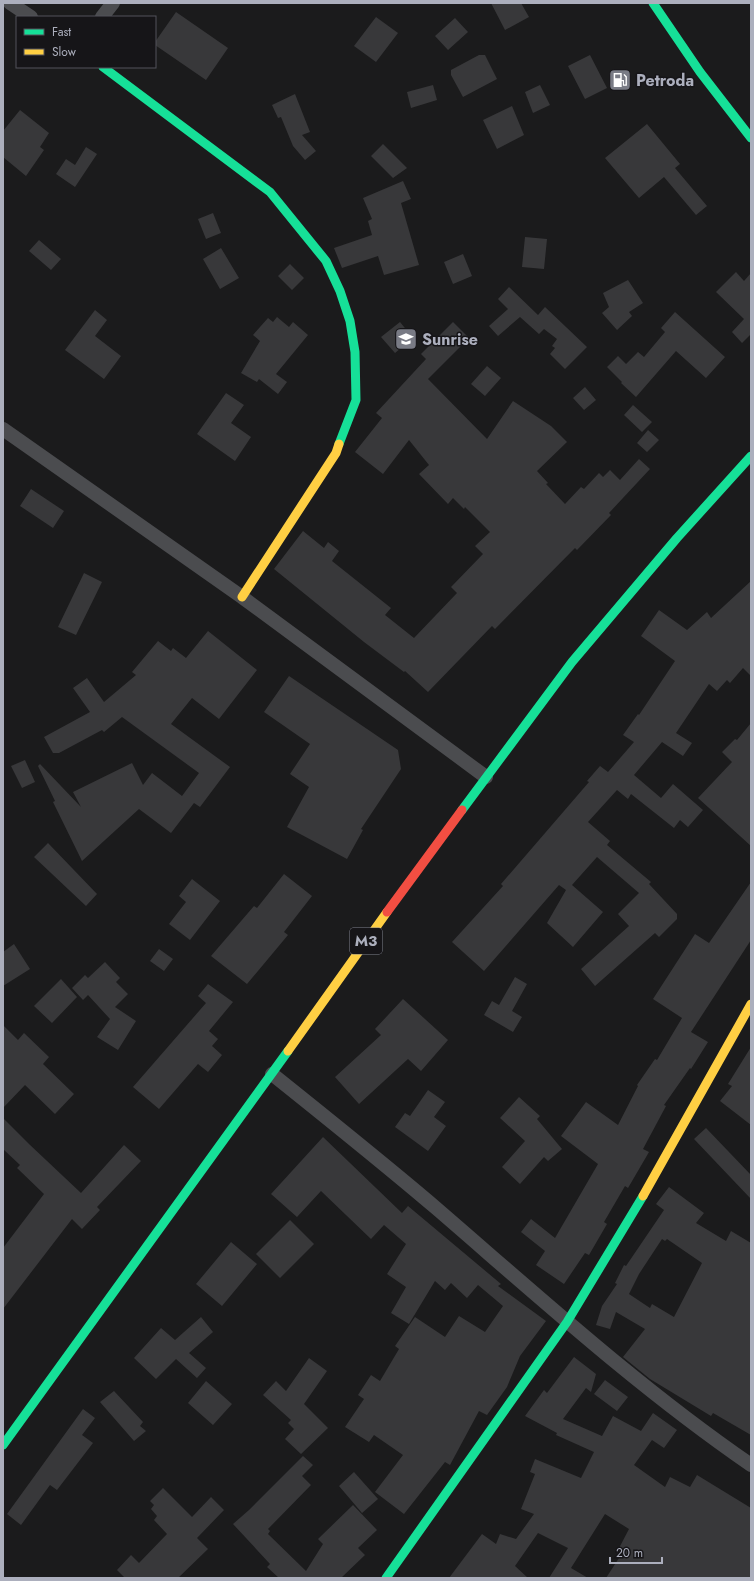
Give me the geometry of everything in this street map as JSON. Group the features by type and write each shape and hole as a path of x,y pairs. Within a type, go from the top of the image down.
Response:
{"main road":[{"path":"653,3 681,46 722,103 751,138"},
{"path":"104,68 270,192 326,262 340,292 350,321 355,352 356,400 336,453 242,597"},
{"name":"M3","path":"3,1444 272,1074 354,957 572,662 677,538 751,456"},
{"path":"386,1578 567,1322 641,1199 751,1004"}],"street":[{"path":"10,3 30,16"},
{"path":"103,16 113,3"},
{"path":"3,429 242,597 486,777"},
{"path":"272,1074 434,1206 567,1322 686,1419 751,1465"}],"building":[{"path":"491,3 521,3 529,17 505,30"},
{"path":"176,12 228,48 206,80 156,46 156,41"},
{"path":"376,17 398,33 376,62 354,46"},
{"path":"455,18 468,32 448,50 435,36"},
{"path":"479,55 485,55 497,79 463,97 451,75 451,70"},
{"path":"590,55 607,88 585,99 568,66"},
{"path":"433,85 437,100 411,108 407,92"},
{"path":"540,85 550,105 533,113 525,92"},
{"path":"295,94 310,132 302,135 316,151 305,160 293,146 281,117 278,118 272,105"},
{"path":"512,106 524,135 497,149 483,120"},
{"path":"20,110 49,133 40,147 44,150 26,176 3,157 3,131"},
{"path":"647,124 680,164 675,168 707,206 696,215 664,177 639,198 605,158"},
{"path":"383,144 407,168 393,178 371,156"},
{"path":"86,147 97,154 75,187 56,174 66,159 75,165"},
{"path":"403,181 411,199 401,203 419,265 384,275 378,256 342,268 334,248 372,235 368,221 372,219 363,198"},
{"path":"213,213 221,233 206,239 198,219"},
{"path":"525,237 547,239 544,269 522,267"},
{"path":"39,240 61,259 51,270 29,251"},
{"path":"221,248 239,278 220,289 203,259"},
{"path":"463,254 472,276 453,284 444,262"},
{"path":"290,264 304,278 292,290 278,276"},
{"path":"736,272 744,281 751,273 751,334 742,343 732,332 744,319 716,292"},
{"path":"628,280 643,303 629,312 632,316 617,330 602,313 609,307 603,293"},
{"path":"509,287 538,315 545,307 587,347 565,369 550,354 555,348 552,346 557,339 544,329 539,334 520,317 498,336 489,326 508,309 498,299"},
{"path":"95,310 107,320 95,336 121,356 104,379 65,350"},
{"path":"675,312 725,357 706,378 676,351 636,397 607,367 618,356 626,364 638,352 644,357 665,332 661,328"},
{"path":"277,317 289,327 293,322 308,335 276,374 287,382 278,394 259,379 257,382 241,373 260,341 253,335 268,318 273,322"},
{"path":"400,322 413,338 395,353 381,337"},
{"path":"453,322 469,338 428,379 487,439 513,401 551,426 567,442 537,471 548,483 546,484 565,504 581,487 584,489 599,473 603,477 610,470 620,480 639,459 650,469 609,513 611,515 577,550 575,548 495,629 492,626 428,692 405,671 404,672 364,642 274,569 303,531 324,548 328,542 339,551 332,561 391,608 385,615 414,638 457,593 451,587 483,554 475,546 490,532 465,507 464,509 453,498 448,504 419,474 429,465 409,440 383,474 355,452 382,418 376,413 426,359 421,354"},
{"path":"487,366 501,378 485,396 471,384"},
{"path":"585,387 596,400 584,410 573,398"},
{"path":"226,393 244,405 231,423 251,437 235,461 197,434"},
{"path":"633,405 652,422 642,432 624,415"},
{"path":"648,430 659,440 647,452 637,443"},
{"path":"31,489 64,511 53,528 20,506"},
{"path":"84,573 102,582 76,635 58,627"},
{"path":"751,581 751,676 743,668 730,683 727,680 717,691 709,684 676,733 692,743 683,756 662,742 634,775 661,798 673,784 703,810 688,827 680,820 674,828 631,794 628,799 617,790 588,822 610,841 607,845 651,882 649,884 677,914 677,919 659,937 655,933 595,986 581,969 629,926 618,914 639,893 597,857 572,885 603,912 573,947 547,923 566,890 559,885 484,971 452,942 503,886 501,884 589,782 587,781 600,766 608,772 634,742 623,735 638,714 639,715 675,661 641,636 659,610 687,630 707,612 711,618"},
{"path":"208,631 257,670 219,719 192,698 171,724 230,767 200,807 194,803 171,833 139,809 82,861 53,802 55,801 38,766 40,764 81,807 73,792 132,763 143,785 152,773 182,796 199,773 122,717 104,732 102,730 59,753 53,753 44,737 90,712 73,688 87,678 104,702 136,675 132,672 158,641 171,651 173,648 186,658"},
{"path":"289,676 398,750 401,769 361,829 363,830 347,859 287,827 309,787 290,774 310,744 264,712"},
{"path":"751,723 751,846 698,798 732,762 722,752 735,739 737,740"},
{"path":"25,760 35,782 22,788 11,766"},
{"path":"48,843 97,894 86,906 34,857"},
{"path":"284,874 312,896 284,932 288,935 247,984 211,956 254,906 257,908"},
{"path":"192,879 220,901 190,940 169,924 186,902 179,896"},
{"path":"751,882 751,940 691,1032 708,1042 691,1069 690,1068 664,1105 666,1106 643,1149 649,1152 628,1188 625,1186 604,1222 607,1224 589,1255 585,1253 564,1284 536,1265 545,1251 521,1232 531,1219 555,1238 598,1164 561,1136 586,1102 618,1125 638,1086 637,1085 655,1059 657,1060 682,1018 653,999 695,934 709,943"},
{"path":"14,944 30,969 3,986 3,952"},
{"path":"159,949 173,959 164,971 150,961"},
{"path":"105,962 120,978 116,982 128,994 115,1007 136,1021 118,1050 97,1037 110,1019 88,995 83,1000 72,988 85,975 88,978"},
{"path":"515,977 527,984 512,1011 522,1017 513,1032 484,1015 492,1001 499,1005"},
{"path":"61,979 77,997 52,1023 34,1006"},
{"path":"208,984 233,1002 209,1031 218,1039 212,1046 222,1055 208,1072 198,1064 159,1109 133,1087 206,1003 198,996"},
{"path":"403,999 448,1040 421,1071 408,1059 359,1104 335,1077 381,1035 375,1029"},
{"path":"3,1025 18,1040 24,1033 49,1057 43,1064 74,1094 55,1114 25,1085 3,1108"},
{"path":"751,1047 751,1125 720,1101 732,1086 728,1084"},
{"path":"428,1090 445,1102 434,1117 446,1126 428,1151 395,1127 405,1113 410,1116"},
{"path":"519,1097 540,1116 537,1119 562,1149 548,1161 544,1157 520,1184 502,1167 525,1141 500,1118"},
{"path":"3,1118 81,1193 124,1145 141,1161 97,1207 100,1210 82,1229 72,1219 3,1309 3,1248 44,1194 17,1168 20,1165 3,1149"},
{"path":"706,1128 751,1175 751,1199 694,1139"},
{"path":"323,1137 402,1213 408,1206 501,1284 498,1286 546,1321 520,1356 507,1387 487,1415 479,1411 450,1465 445,1462 404,1514 375,1492 403,1455 374,1435 369,1442 345,1427 364,1399 358,1395 371,1375 380,1381 399,1349 395,1346 415,1317 445,1337 459,1316 485,1332 503,1306 478,1285 467,1298 451,1283 445,1290 435,1281 409,1324 391,1313 406,1287 387,1274 406,1244 384,1225 371,1239 321,1191 297,1217 271,1194"},
{"path":"669,1187 704,1213 696,1223 726,1241 731,1231 751,1243 751,1435 713,1413 711,1416 650,1379 623,1357 645,1329 616,1312 610,1329 596,1325 602,1306 617,1284 615,1283 624,1265 626,1266 664,1210 656,1204","holes":["662,1239 665,1241 667,1239 702,1263 674,1317 652,1304 650,1308 629,1294 639,1274"]},
{"path":"290,1220 314,1244 280,1278 256,1254"},
{"path":"231,1242 257,1264 222,1306 196,1284"},
{"path":"201,1317 213,1332 189,1353 206,1368 197,1378 176,1359 156,1379 134,1358 161,1328 175,1340"},
{"path":"574,1357 596,1374 591,1392 586,1388 563,1419 602,1436 613,1416 641,1431 653,1413 677,1430 664,1448 652,1440 634,1465 665,1487 670,1477 690,1487 697,1475 751,1508 751,1578 606,1578 619,1558 616,1557 617,1552 629,1529 605,1514 571,1568 588,1578 549,1578 568,1548 538,1533 515,1566 528,1578 449,1578 482,1534 496,1544 500,1534 516,1539 534,1514 521,1509 535,1474 530,1472 535,1459 581,1478 594,1452 556,1435 557,1433 525,1416 544,1390 547,1393"},
{"path":"309,1358 327,1371 304,1404 328,1428 301,1454 285,1439 294,1429 288,1423 291,1420 263,1395 276,1381 286,1391"},
{"path":"605,1380 628,1397 617,1411 594,1394"},
{"path":"206,1381 232,1404 213,1425 188,1403"},
{"path":"114,1391 143,1422 140,1426 146,1431 134,1441 100,1402"},
{"path":"83,1409 95,1418 82,1435 93,1443 57,1490 50,1485 21,1525 7,1514"},
{"path":"303,1456 313,1465 302,1476 311,1485 268,1529 270,1531 268,1534 306,1571 323,1544 318,1539 353,1505 377,1530 358,1548 365,1555 341,1578 279,1578 267,1567 270,1564 233,1524"},
{"path":"354,1472 378,1499 362,1513 339,1486"},
{"path":"163,1488 192,1517 211,1497 224,1510 197,1538 208,1549 178,1578 125,1578 117,1570 131,1555 139,1563 167,1534 154,1520 157,1516 151,1509 154,1505 150,1501"}],"traffic: fast":[{"path":"653,3 700,72 751,138"},
{"path":"104,68 270,192 326,261 340,291 350,321 355,352 356,400 339,444"},
{"path":"462,810 572,662 677,538 751,456"},
{"path":"3,1445 288,1051"},
{"path":"386,1578 567,1322 643,1196"}],"traffic: slow":[{"path":"242,597 336,453 339,444"},
{"path":"288,1051 387,912"},
{"path":"643,1196 751,1004"}],"traffic: jam":[{"path":"387,912 462,810"}],"place":[{"name":"Petroda","path":"620,80"},
{"name":"Sunrise","path":"406,339"}]}
